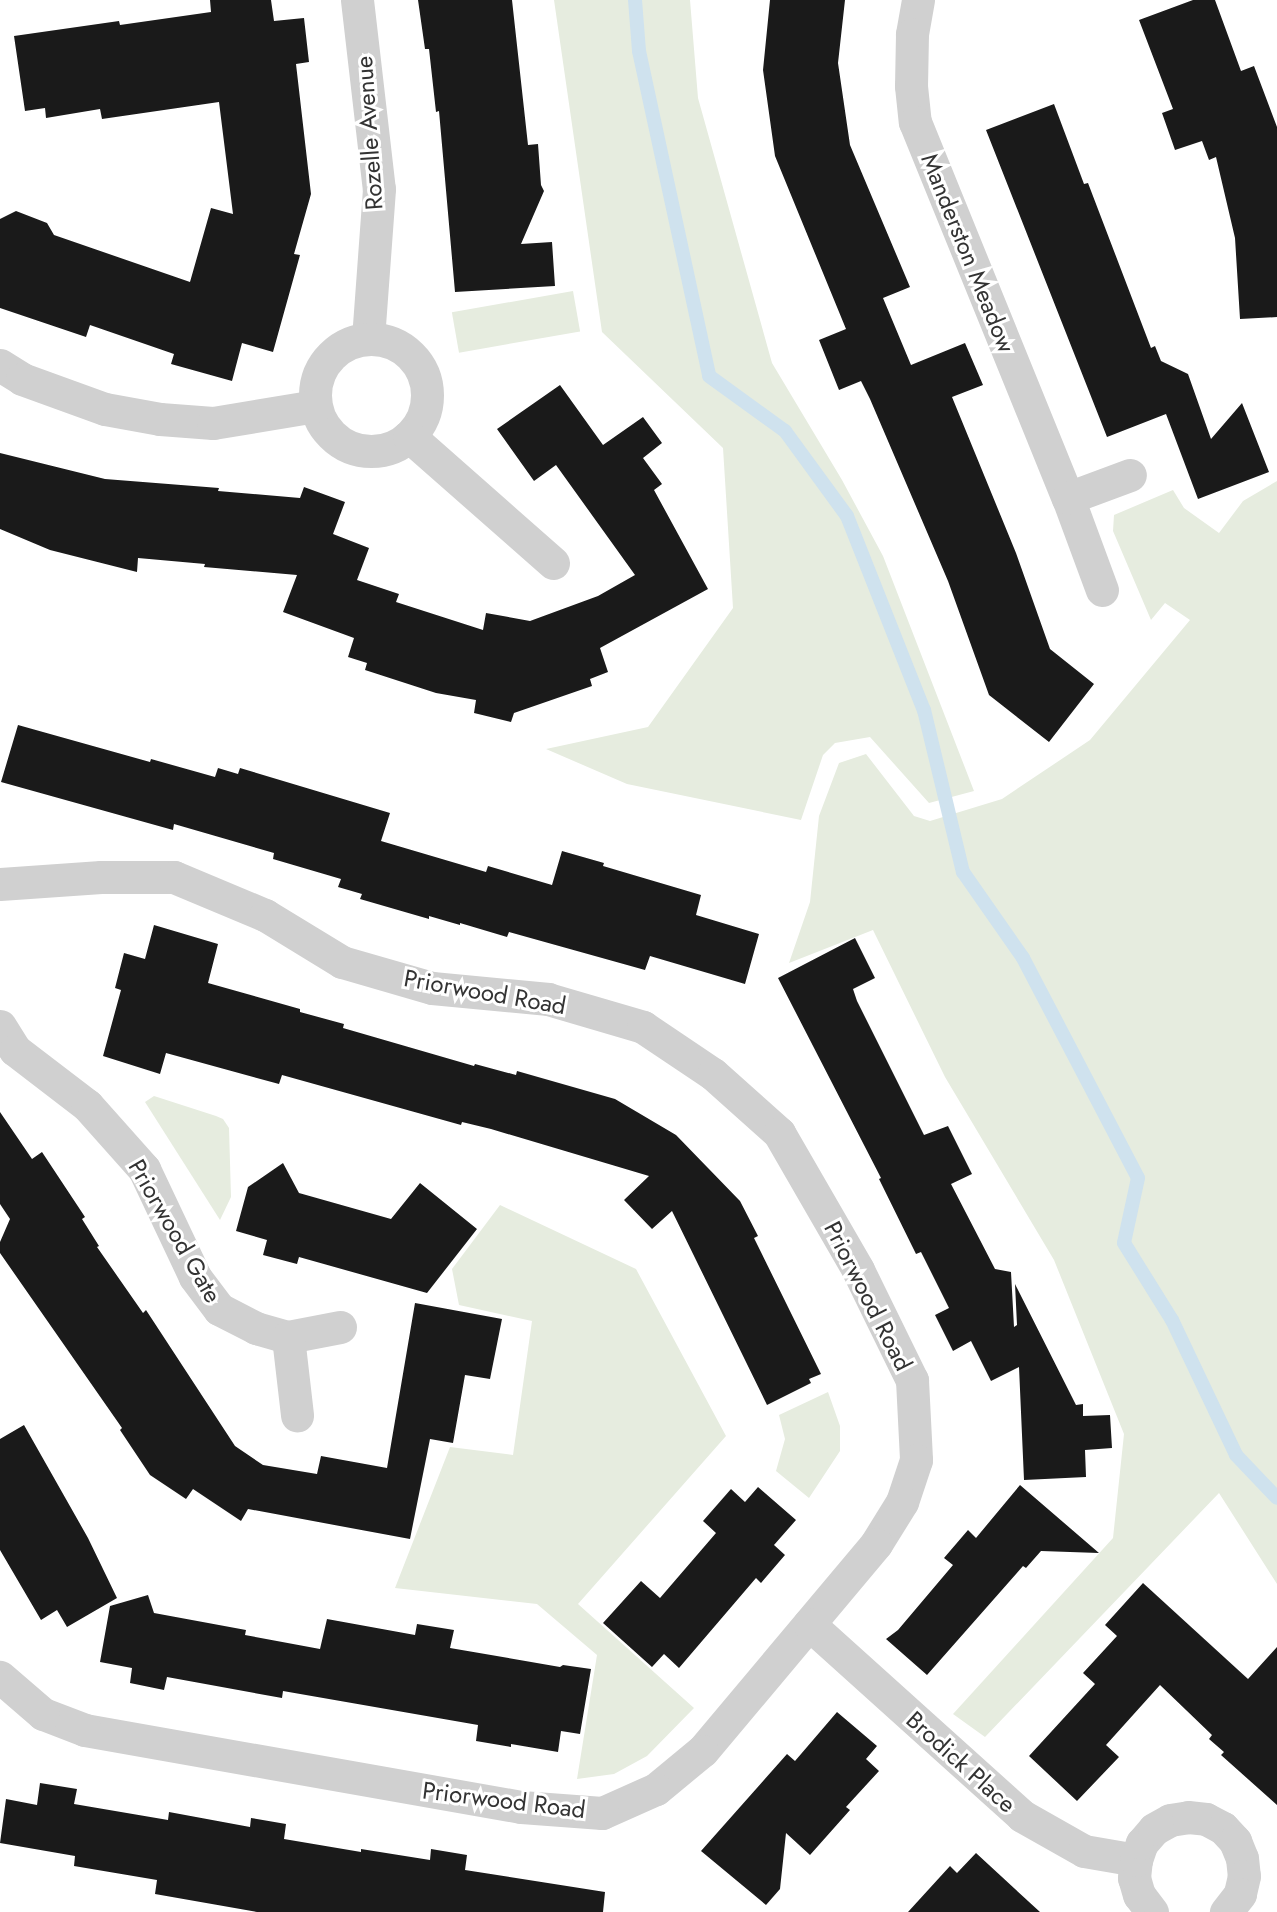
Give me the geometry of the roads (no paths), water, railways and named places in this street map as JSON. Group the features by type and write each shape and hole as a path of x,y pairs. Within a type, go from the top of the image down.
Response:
{"street":[{"name":"Rozelle Avenue","path":"357,0 379,189 368,339"},
{"name":"Manderston Meadow","path":"918,0 912,34 911,86 915,122 1068,498 1102,590"},
{"path":"368,339 387,340 406,350 418,364 428,392 425,412 409,436 393,447 374,451 345,445 330,433 319,417 316,406 315,386 323,365 336,350 353,341 368,339"},
{"path":"0,365 22,379 105,409 160,419 213,423 316,406"},
{"path":"409,436 553,563"},
{"path":"1068,498 1130,475"},
{"name":"Priorwood Road","path":"0,884 101,877 174,877 265,915 342,962 432,988 548,999 643,1027 713,1074 779,1133 858,1270 912,1380 916,1460 902,1502 876,1544 702,1751 656,1790 602,1813 520,1808 85,1730 43,1714 0,1677"},
{"name":"Priorwood Gate","path":"0,1026 15,1050 87,1105 144,1169 195,1277 219,1309 256,1328 288,1337 340,1327"},
{"path":"288,1337 297,1415"},
{"name":"Brodick Place","path":"809,1624 1022,1816 1084,1851 1136,1860"},
{"path":"1142,1909 1134,1878 1136,1860 1142,1843 1154,1829 1170,1820 1188,1817 1215,1823 1235,1841 1242,1858 1244,1876 1240,1894 1228,1911"}],"waterway":[{"path":"635,0 639,51 709,376 785,431 847,516 924,710 963,872 1023,958 1138,1178 1124,1243 1172,1320 1236,1455 1277,1498"}]}
